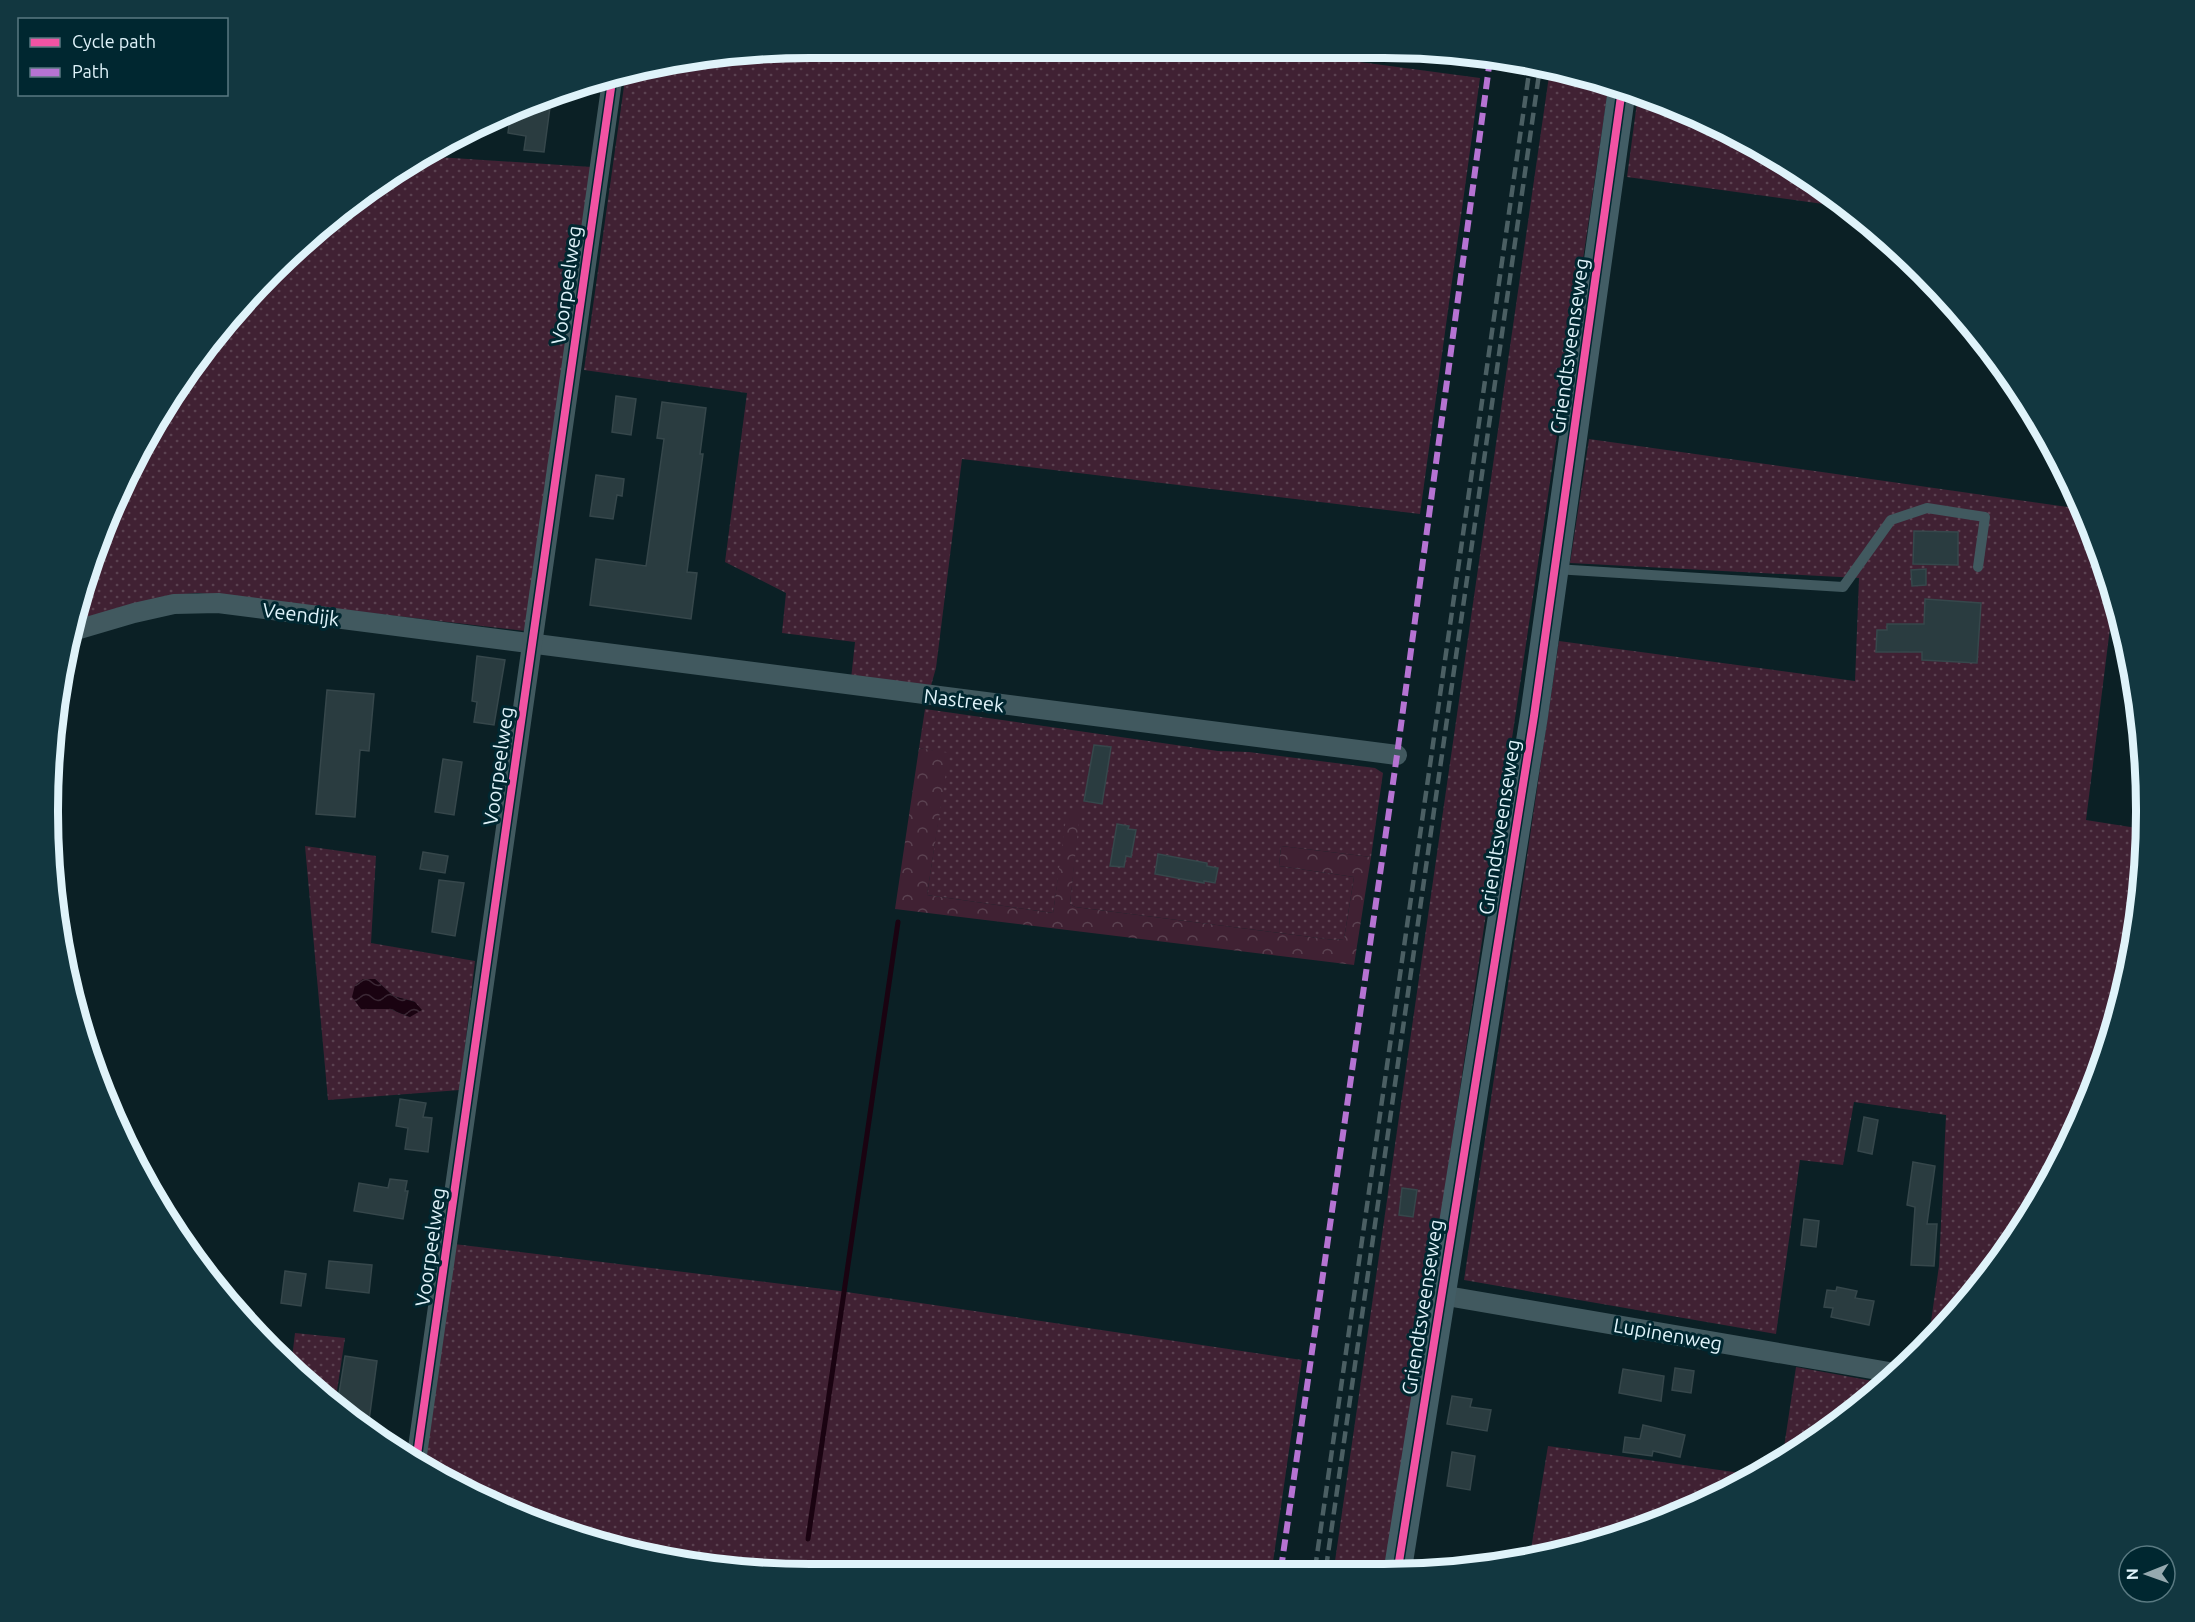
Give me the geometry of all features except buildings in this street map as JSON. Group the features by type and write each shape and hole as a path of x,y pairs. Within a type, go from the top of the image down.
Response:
{"street":[{"name":"Voorpeelweg","path":"417,1452 611,85"},
{"name":"Griendtsveenseweg","path":"1399,1563 1534,716 1621,96"},
{"name":"Veendijk","path":"81,629 174,604 218,603 531,644"},
{"name":"Nastreek","path":"531,644 1397,755"},
{"name":"Lupinenweg","path":"1441,1295 1886,1371"}],"lane":[{"path":"1554,569 1843,587 1891,520 1927,508 1985,517 1978,567"}],"green space":[{"path":"811,58 1330,58 1480,78 1420,514 962,459 936,668 930,689 851,679 855,642 782,633 786,593 725,562 747,393 584,370 625,82 713,65"},
{"path":"1549,77 1608,93 1390,1564 1335,1564"},
{"path":"1637,102 1717,136 1760,159 1829,205 1627,177"},
{"path":"439,157 592,167 526,631 198,593 173,595 83,619 98,569 116,523 159,435 185,393 214,353 279,279 353,214 393,185"},
{"path":"1589,439 2072,508 2097,569 2111,617 2086,820 2136,828 2130,909 2122,958 2097,1053 2059,1144 2010,1229 1981,1269 1930,1328 1939,1266 1946,1115 1854,1102 1843,1165 1800,1160 1776,1334 1464,1280 1559,641 1855,681 1859,578 1570,563"},
{"path":"925,709 1218,751 1249,752 1375,768 1383,773 1371,857 1281,846 1279,866 1354,877 1344,939 1334,940 1075,907 1070,904 1079,811 1058,879 1053,913 927,895 948,754 919,748"},
{"path":"919,748 949,753 927,895 1053,913 1067,811 1080,811 1070,904 1075,907 1334,940 1344,939 1354,877 1279,866 1281,846 1371,857 1354,965 895,909"},
{"path":"305,846 376,856 371,943 475,961 460,1090 328,1100","holes":["375,979 393,996 415,1002 410,1017 390,1009 361,1009"]},
{"path":"454,1244 840,1291 1302,1360 1273,1564 811,1564 713,1557 616,1538 569,1524 478,1486 424,1456"},
{"path":"295,1333 345,1338 336,1394 315,1377 292,1356"},
{"path":"1796,1367 1875,1381 1842,1408 1784,1448"},
{"path":"1548,1446 1741,1473 1672,1506 1626,1524 1531,1549"}],"water":[{"path":"363,979 375,979 393,996 415,1002 422,1010 410,1017 390,1009 361,1009 352,997 355,985"}],"waterway":[{"path":"808,1539 898,922"},
{"path":"693,1554 735,1559"}],"railway":[{"path":"1316,1564 1529,73"},
{"path":"1327,1564 1539,75"}],"marked path":[{"path":"1282,1564 1397,755 1489,66"}],"cycle path":[{"path":"417,1452 611,85"},
{"path":"1399,1563 1534,716 1621,96"}]}
